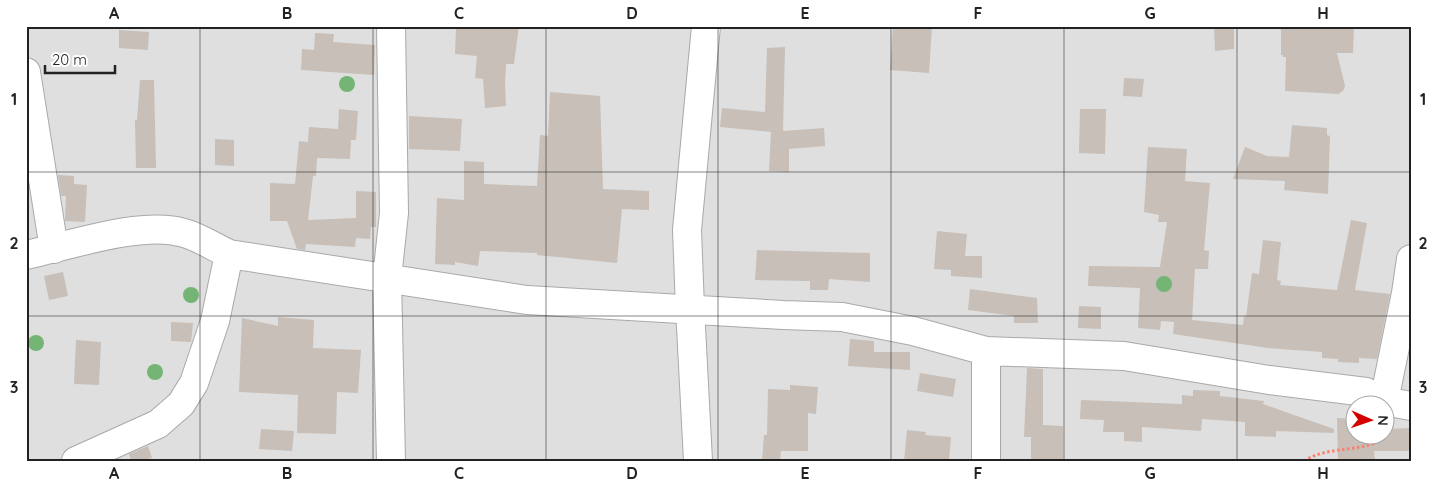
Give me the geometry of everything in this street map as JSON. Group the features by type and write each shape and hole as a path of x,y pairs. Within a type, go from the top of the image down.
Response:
{"street":[{"path":"391,26 394,213 387,278 391,461"},
{"path":"698,461 687,230 706,26"},
{"path":"26,72 54,250"},
{"path":"26,255 113,235 160,228 184,233 229,254 527,300 842,317 913,331 986,351 1124,356 1269,380 1370,394"},
{"path":"76,461 158,424 181,404 194,382 215,321 229,254"},
{"path":"1385,394 1411,259"},
{"path":"986,351 986,461"},
{"path":"1394,403 1411,406"}],"path":[{"path":"1304,461 1335,450 1373,444"}],"shaded area":[{"path":"26,26 1411,26 1411,461 26,461"}],"building":[{"path":"456,26 489,28 489,26 519,26 514,64 506,64 506,106 485,108 483,79 475,78 477,56 455,54"},
{"path":"893,26 932,26 929,73 890,70"},
{"path":"1214,26 1234,26 1234,49 1215,51"},
{"path":"1281,26 1354,26 1353,53 1337,53 1345,86 1343,91 1338,94 1285,91 1286,57 1281,55"},
{"path":"119,30 149,32 148,50 119,48"},
{"path":"315,33 334,34 333,42 375,45 374,75 301,70 302,49 314,50"},
{"path":"785,47 783,131 824,128 825,146 789,149 789,172 769,171 771,132 720,127 722,108 765,112 767,48"},
{"path":"1124,78 1144,79 1142,97 1123,96"},
{"path":"140,80 154,80 156,168 136,168 135,120 137,120"},
{"path":"550,92 600,96 603,189 649,191 649,210 622,209 617,263 537,255 537,253 480,251 478,266 455,262 455,265 435,264 437,198 464,200 464,161 484,162 484,184 537,186 540,135 548,136"},
{"path":"339,109 358,111 356,140 351,140 350,159 317,158 316,176 313,176 308,220 356,218 356,191 376,192 376,227 371,227 370,239 356,238 355,247 306,244 305,250 297,249 287,221 270,221 270,183 295,184 299,141 308,142 309,127 338,129"},
{"path":"1080,109 1106,109 1105,154 1079,153"},
{"path":"409,116 462,119 460,151 409,149"},
{"path":"1292,125 1327,128 1327,135 1330,136 1328,194 1284,190 1285,181 1233,179 1245,147 1267,156 1289,157"},
{"path":"215,139 234,140 234,166 215,165"},
{"path":"1148,147 1187,149 1185,181 1210,183 1204,250 1209,251 1208,269 1195,269 1192,320 1243,325 1244,316 1246,317 1252,273 1259,274 1263,240 1281,242 1277,280 1281,281 1280,285 1337,290 1351,220 1367,223 1355,290 1390,294 1377,359 1359,358 1359,363 1338,362 1338,359 1322,358 1322,352 1268,348 1173,334 1174,322 1161,321 1160,330 1138,328 1140,288 1088,286 1089,266 1160,267 1167,222 1158,222 1159,215 1144,212"},
{"path":"58,175 74,176 74,184 87,185 85,222 65,221 66,196 61,196"},
{"path":"937,231 967,234 965,256 982,256 982,278 951,276 951,270 934,269"},
{"path":"757,250 870,253 870,282 829,279 828,290 810,290 810,281 755,280"},
{"path":"63,272 68,296 49,300 44,276"},
{"path":"970,289 1037,298 1038,323 1014,323 1014,316 968,310"},
{"path":"1079,306 1101,307 1101,329 1078,328"},
{"path":"278,317 314,320 313,348 361,350 358,393 337,392 336,434 297,433 298,395 239,392 242,318 278,326"},
{"path":"171,322 193,323 191,342 171,341"},
{"path":"850,339 874,341 874,352 910,352 910,370 848,366"},
{"path":"76,340 101,342 99,385 74,384"},
{"path":"1027,368 1043,369 1043,425 1063,426 1063,461 1031,460 1031,437 1024,437"},
{"path":"920,373 956,379 953,397 917,391"},
{"path":"790,385 818,387 816,414 808,413 808,451 781,451 780,461 762,461 764,435 767,435 768,389 790,390"},
{"path":"1193,390 1220,391 1220,396 1264,401 1263,404 1334,429 1334,433 1276,431 1276,437 1245,436 1245,422 1202,419 1201,431 1142,427 1142,442 1124,441 1124,432 1103,432 1104,420 1080,419 1081,400 1182,404 1182,395 1193,396"},
{"path":"1337,418 1344,418 1344,444 1394,444 1394,429 1411,428 1411,451 1374,451 1375,461 1338,461"},
{"path":"261,429 294,431 292,451 259,449"},
{"path":"907,430 926,432 925,435 951,437 949,461 904,461"},
{"path":"148,446 152,458 131,461 129,454"}]}
